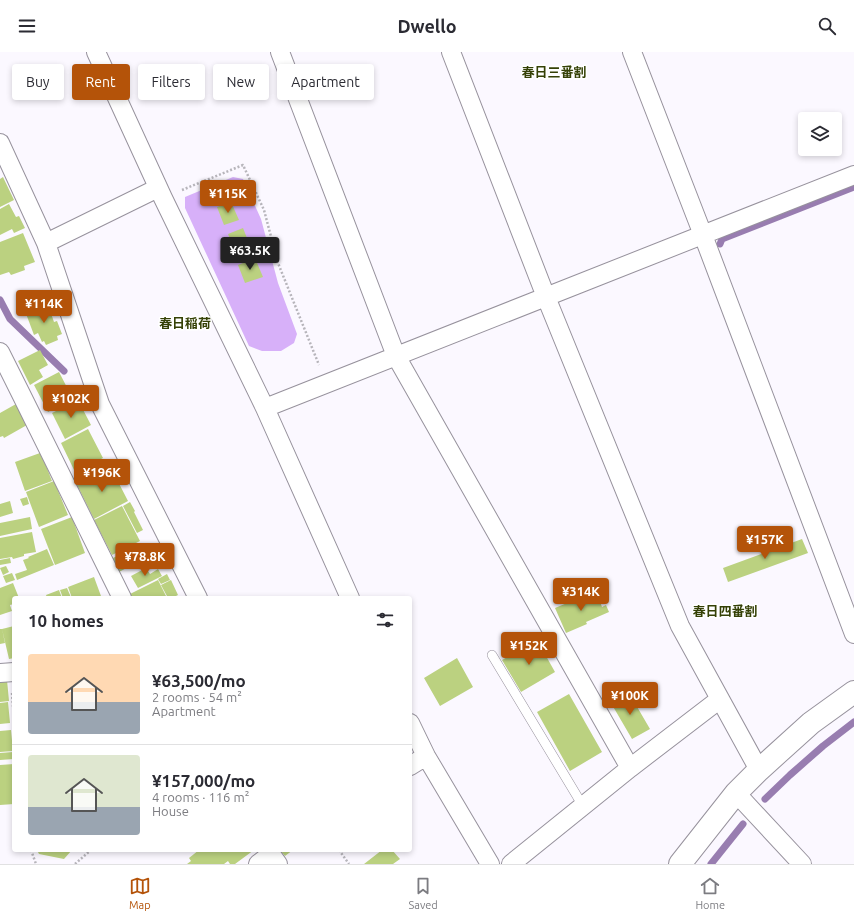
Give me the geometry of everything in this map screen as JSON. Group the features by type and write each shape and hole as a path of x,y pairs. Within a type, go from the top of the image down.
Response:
{"street":[{"path":"96,52 160,193 265,408 349,596"},
{"path":"280,52 396,356 630,768"},
{"path":"451,52 546,297 680,626 759,770"},
{"path":"632,52 854,634"},
{"path":"0,143 46,243 100,404 197,596"},
{"path":"265,408 854,175"},
{"path":"46,243 160,193"},
{"path":"0,352 121,596"},
{"path":"680,864 736,793 759,770 811,723 854,692"},
{"path":"512,864 630,768 720,699"},
{"path":"412,727 426,756 490,864"},
{"path":"412,765 426,756"},
{"path":"736,793 802,864"}],"lane":[{"path":"492,655 584,806"}],"path":[{"path":"160,193 243,165 264,210 278,263 326,384"},
{"path":"8,672 12,703"},
{"path":"32,852 36,864"},
{"path":"75,864 89,852"},
{"path":"340,852 349,864"}],"shaded area":[{"path":"233,177 243,179 261,219 278,283 297,334 294,343 281,351 262,351 249,346 185,208 185,197"}],"building":[{"path":"3,177 14,200 0,207 0,179"},
{"path":"231,202 239,220 224,225 217,207"},
{"path":"9,204 16,217 19,216 25,228 14,233 12,229 0,235 0,209"},
{"path":"243,228 247,238 232,244 228,234"},
{"path":"23,233 35,262 24,266 25,270 11,275 9,272 0,275 0,242"},
{"path":"255,258 263,277 245,283 238,265"},
{"path":"47,302 54,322 57,321 62,334 57,336 58,340 46,345 44,341 42,342 38,333 34,335 25,311"},
{"path":"40,350 48,365 39,370 43,377 30,385 18,361"},
{"path":"59,372 73,399 48,412 34,385"},
{"path":"78,400 91,425 65,439 52,413"},
{"path":"16,404 27,425 4,438 3,436 0,437 0,413"},
{"path":"88,429 103,458 75,472 61,443"},
{"path":"40,453 52,481 25,491 15,462"},
{"path":"111,468 128,501 94,519 77,485"},
{"path":"54,481 68,515 39,527 26,492"},
{"path":"27,497 29,504 23,506 20,499"},
{"path":"10,501 13,513 0,517 0,504"},
{"path":"130,502 143,530 137,533 123,506"},
{"path":"122,506 140,541 112,555 94,520"},
{"path":"30,517 32,529 0,536 0,523"},
{"path":"72,517 85,553 55,565 41,529"},
{"path":"32,532 36,552 24,554 24,556 13,559 12,557 0,559 0,538"},
{"path":"802,539 808,553 728,582 723,568"},
{"path":"47,549 54,565 17,580 15,574 27,570 23,560"},
{"path":"131,549 138,562 119,572 111,559"},
{"path":"10,558 11,563 0,565 0,560"},
{"path":"6,566 9,572 3,575 0,568"},
{"path":"146,568 150,574 158,569 162,576 138,588 131,576"},
{"path":"12,573 15,580 6,583 3,576"},
{"path":"167,574 170,580 161,584 158,579"},
{"path":"94,577 101,596 71,596 68,587"},
{"path":"158,580 166,596 131,596 130,594"},
{"path":"171,580 178,595 167,596 161,585"},
{"path":"13,583 18,596 12,596 12,604 10,605 12,611 0,615 0,588"},
{"path":"67,588 70,596 62,596 60,590"},
{"path":"59,590 61,596 46,596"},
{"path":"596,591 602,607 606,605 609,612 566,633 555,608"},
{"path":"12,626 12,658 9,659 2,629"},
{"path":"0,629 2,629 5,643 0,644"},
{"path":"537,640 555,672 521,692 502,660"},
{"path":"457,658 473,687 440,706 424,678"},
{"path":"7,680 9,701 0,702 0,681"},
{"path":"629,693 650,729 632,739 611,703"},
{"path":"569,694 602,752 570,771 537,712"},
{"path":"8,702 10,723 0,724 0,703"},
{"path":"11,730 12,751 0,752 0,731"},
{"path":"12,752 12,759 0,760 0,753"},
{"path":"12,764 12,804 0,805 0,765"},
{"path":"38,852 70,852 64,859 39,854"},
{"path":"196,852 251,852 235,864 230,864 228,861 224,864 187,864 191,861 189,858"},
{"path":"282,852 290,852 285,856"},
{"path":"379,852 394,852 400,859 393,864 364,864"}],"waterway":[{"path":"720,244 722,239 854,187"},
{"path":"0,300 10,319 64,371"},
{"path":"765,799 823,746 854,722"},
{"path":"711,864 743,824"}],"district":[{"name":"春日三番割","path":"554,72"},
{"name":"春日稲荷","path":"185,323"},
{"name":"春日四番割","path":"725,611"}]}
